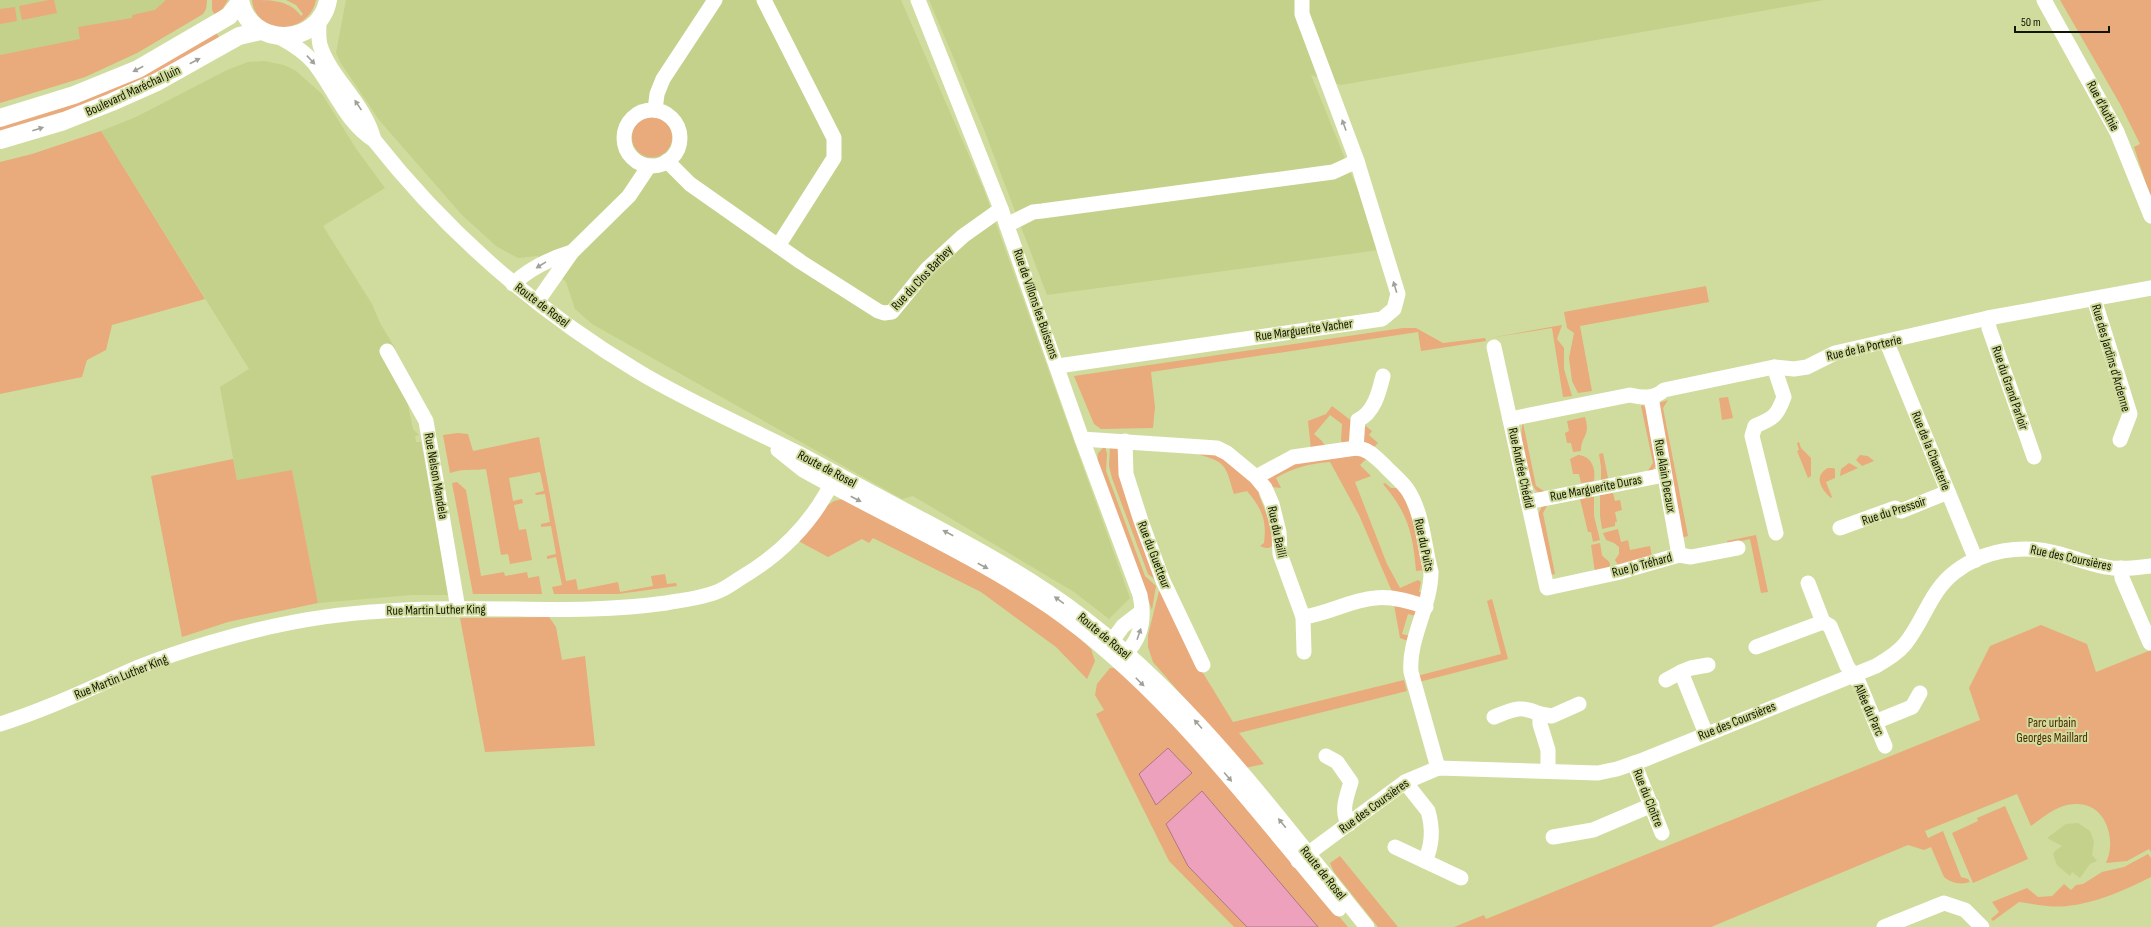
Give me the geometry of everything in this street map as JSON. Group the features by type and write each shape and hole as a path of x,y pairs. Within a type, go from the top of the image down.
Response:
{"main road":[{"path":"240,1 248,18 261,31 279,37 301,34 319,20 328,0"},
{"name":"Boulevard Maréchal Juin","path":"0,118 74,95 138,69 229,16 240,1"},
{"name":"Boulevard Maréchal Juin","path":"0,140 64,121 118,100 157,82 239,36 261,31"}],"street":[{"path":"656,110 658,94 663,79 715,0"},
{"path":"764,0 834,138 835,151 830,166 778,246"},
{"name":"Rue de Villons les Buissons","path":"918,0 1002,209 1058,366 1082,439 1140,595 1142,605 1140,612 1142,624 1139,637 1126,653"},
{"name":"Rue Marguerite Vacher","path":"1058,366 1382,319 1394,309 1398,294 1357,162 1302,14 1302,0"},
{"name":"Rue d'Authie","path":"2044,0 2117,132 2151,216"},
{"name":"Route de Rosel","path":"319,20 319,40 325,56 370,124 374,140"},
{"name":"Route de Rosel","path":"279,37 295,46 314,63 362,132 374,140 436,213 474,250 536,302 592,342 644,374 765,439 833,480 996,573 1051,608 1111,656 1132,674 1204,748 1367,927"},
{"path":"656,110 670,116 676,124 679,132 679,142 676,151 668,161 649,166 642,164 631,156 625,145 624,132 632,118 638,114 656,110"},
{"name":"Rue du Clos Barbey","path":"668,161 690,184 778,246 866,304 884,313 892,312 927,269 963,236 1002,209"},
{"path":"1007,225 1033,212 1333,172 1357,162"},
{"path":"536,302 572,252 629,196 649,166"},
{"path":"513,284 520,277 547,261 572,252"},
{"name":"Rue de la Porterie","path":"1510,419 1630,396 1644,398 1651,397 1658,395 1664,390 1774,367 1794,369 1807,367 1835,353 1887,343 1988,318 2151,288"},
{"name":"Rue des Jardins d'Ardenne","path":"2094,299 2130,414 2120,440"},
{"name":"Rue du Grand Parloir","path":"1988,318 1989,328 2034,458"},
{"name":"Rue de la Chanterie","path":"1887,343 1976,560"},
{"name":"Rue Andrée Chédid","path":"1494,347 1547,588"},
{"name":"Rue Nelson Mandela","path":"387,351 426,421 458,609"},
{"path":"1774,367 1784,397 1777,415 1773,419 1755,426 1752,436 1776,533"},
{"path":"1256,478 1293,457 1356,448 1358,420 1365,417 1378,396 1383,376"},
{"name":"Rue Alain Decaux","path":"1651,397 1664,462 1664,475 1679,555"},
{"name":"Rue du Bailli","path":"1082,439 1217,448 1227,453 1256,478 1265,488 1272,504 1279,532 1280,554 1303,617 1304,652"},
{"name":"Rue du Guetteur","path":"1126,441 1126,474 1141,521 1163,581 1203,665"},
{"name":"Rue du Puits","path":"1356,448 1364,449 1373,455 1402,484 1413,501 1431,572 1430,593 1413,648 1411,672 1438,768"},
{"name":"Rue Marguerite Duras","path":"1528,502 1664,475"},
{"name":"Route de Rosel","path":"833,480 1000,561 1050,593 1112,641 1197,723 1241,772 1355,927"},
{"name":"Rue Martin Luther King","path":"0,724 83,693 156,661 252,631 337,614 458,609 563,610 640,607 685,600 719,591 750,572 784,547 822,502 833,480"},
{"name":"Rue du Pressoir","path":"1840,528 1895,508 1901,511 1948,492"},
{"name":"Rue Jo Tréhard","path":"1547,588 1616,573 1679,555 1691,557 1738,548"},
{"name":"Rue des Coursières","path":"1303,857 1405,782 1438,768 1598,773 1608,772 1876,666 1906,644 1940,587 1955,572 1976,560 2008,550 2032,549 2057,553 2092,564 2121,568 2151,566"},
{"path":"2121,568 2122,578 2150,643"},
{"name":"Allée du Parc","path":"1808,583 1823,622 1830,626 1852,675 1859,683 1885,746"},
{"path":"1303,617 1319,615 1363,600 1375,598 1400,600 1426,607"},
{"path":"1126,653 1111,656 1112,641 1123,626 1140,612"},
{"path":"1756,647 1823,622"},
{"path":"1666,680 1691,668 1708,665"},
{"path":"1681,672 1706,734"},
{"path":"1875,722 1912,707 1920,693"},
{"path":"1494,717 1518,708 1527,708 1540,714 1552,716 1579,704"},
{"path":"1540,714 1540,724 1548,750 1548,771"},
{"path":"1326,756 1337,762 1351,782 1345,805 1344,816 1349,824"},
{"name":"Rue du Cloître","path":"1634,763 1662,833"},
{"path":"1405,782 1428,811 1430,816 1431,847 1425,861"},
{"path":"1553,837 1593,830 1652,805"},
{"path":"1395,847 1461,878"},
{"path":"1884,927 1944,903 1959,907 1970,913 1982,927"}],"shaded area":[{"path":"0,0 207,0 206,9 203,14 137,53 85,77 0,103"},
{"path":"346,0 901,0 984,190 1130,598 1109,619 1074,592 913,496 902,499 592,324 575,309 566,282 538,256 518,258 496,246 462,215 379,120 340,62 336,53"},
{"path":"929,0 1824,0 1341,85 1311,75 1359,193 1379,250 1047,295 983,127"},
{"path":"264,61 284,65 296,71 322,94 357,150 385,188 323,226 372,304 380,323 395,348 384,354 413,401 408,405 413,429 419,435 415,436 416,442 421,442 449,595 412,595 318,603 292,471 237,480 220,387 249,369 101,131 136,117 227,70 248,62"},
{"path":"1168,748 1192,773 1156,805 1139,774"},
{"path":"1202,791 1318,927 1247,927 1188,866 1166,824"},
{"path":"2078,823 2090,831 2094,842 2092,855 2097,861 2090,864 2080,878 2072,872 2070,876 2057,865 2053,854 2062,846 2047,838 2066,824"}],"green space":[{"path":"54,0 57,13 22,20 19,6"},
{"path":"166,0 207,0 206,9 203,14 137,53 85,77 0,103 0,55 80,39 78,27 132,18 132,15 155,10"},
{"path":"212,0 228,0 223,8 215,15 212,10"},
{"path":"252,0 279,2 291,7 301,16 303,14 296,5 286,0 316,0 311,12 304,20 294,25 283,27 272,25 263,21 256,12"},
{"path":"2060,0 2151,0 2151,199 2134,147 2140,144 2120,104"},
{"path":"15,7 17,21 0,24 0,9"},
{"path":"215,31 221,40 123,92 0,135 0,124"},
{"path":"652,117 666,123 672,137 666,151 652,157 638,151 632,137 638,123"},
{"path":"101,131 205,299 112,325 106,350 87,360 82,377 0,394 0,162 32,154"},
{"path":"1706,286 1709,302 1580,326 1592,391 1578,393 1572,381 1569,358 1574,333 1567,328 1564,312"},
{"path":"1562,325 1557,339 1564,348 1564,369 1572,396 1563,397 1552,328 1489,338"},
{"path":"1403,328 1416,328 1443,343 1485,338 1486,341 1421,351 1418,332 1151,372 1155,407 1153,428 1101,429 1094,424 1074,376"},
{"path":"1728,397 1733,418 1722,420 1719,398"},
{"path":"1668,400 1663,408 1688,536 1681,538 1659,403"},
{"path":"1643,405 1647,409 1657,464 1652,471 1647,472 1653,463 1641,406"},
{"path":"1332,406 1353,422 1352,443 1344,444 1341,441 1342,424 1330,415 1314,434 1322,441 1327,449 1311,450 1308,421 1326,414"},
{"path":"1585,417 1587,428 1582,442 1581,451 1573,452 1571,443 1567,443 1565,433 1569,431 1567,421"},
{"path":"1523,423 1536,486 1547,493 1538,492 1530,480 1524,459 1522,438"},
{"path":"1363,424 1372,431 1369,435 1378,443 1372,449 1361,443"},
{"path":"458,433 468,434 473,451 539,437 566,581 576,579 578,590 618,582 620,592 653,586 651,576 665,574 667,584 676,583 677,586 618,594 554,594 552,587 562,585 556,557 547,559 547,556 556,554 551,526 541,527 541,524 550,522 545,494 536,495 535,493 544,491 540,472 509,478 513,501 522,499 523,503 514,505 519,530 526,529 532,560 510,564 508,554 501,555 486,469 455,471 450,473 443,435"},
{"path":"1799,442 1801,448 1811,458 1811,476 1808,478 1797,451 1799,450 1797,443"},
{"path":"1105,446 1107,454 1106,471 1145,576 1156,586 1152,610 1097,463 1098,453"},
{"path":"1110,446 1118,449 1157,581 1148,574 1112,478 1109,466"},
{"path":"1204,451 1224,456 1261,491 1259,495 1271,526 1271,534 1275,535 1273,545 1271,547 1267,548 1260,546 1264,543 1265,528 1260,509 1256,503 1247,491 1234,494 1224,468 1216,461 1200,455"},
{"path":"1603,453 1608,478 1601,480 1599,454"},
{"path":"1359,455 1366,459 1360,465 1371,476 1355,482 1387,564 1400,588 1418,580 1421,582 1419,592 1424,593 1422,597 1393,594 1359,515 1330,462 1302,467 1283,474 1276,478 1281,488 1272,487 1266,480 1291,464"},
{"path":"1578,455 1587,458 1592,464 1594,468 1594,481 1581,483 1579,474 1573,474 1570,459"},
{"path":"1860,455 1868,456 1874,461 1862,466 1856,460"},
{"path":"233,459 237,480 292,470 318,603 228,622 182,637 151,476"},
{"path":"1849,463 1858,468 1840,476 1841,469"},
{"path":"1828,468 1835,469 1835,478 1826,482 1832,497 1831,498 1824,491 1820,483 1823,471"},
{"path":"457,482 466,490 481,576 504,572 505,576 527,572 528,578 539,576 542,594 473,594 452,483"},
{"path":"1385,483 1391,488 1397,488 1403,495 1408,505 1415,526 1425,570 1416,571 1413,546 1408,524 1398,505 1383,484"},
{"path":"1613,493 1615,501 1620,500 1622,510 1615,512 1617,522 1615,522 1615,526 1602,529 1600,516 1600,495"},
{"path":"1594,496 1594,516 1600,540 1593,542 1591,532 1588,532 1580,499"},
{"path":"843,499 1020,592 1082,640 1091,649 1095,661 1087,679 1056,647 981,592 873,538 869,543 862,539 828,557 799,541 828,505 834,501"},
{"path":"1548,504 1543,513 1555,574 1550,575 1538,515 1542,506"},
{"path":"1618,529 1621,542 1628,540 1630,550 1650,546 1652,557 1618,565 1615,560 1619,554 1619,547 1606,540 1603,533"},
{"path":"1756,535 1768,592 1761,593 1750,539 1728,544 1727,541"},
{"path":"1600,543 1602,555 1609,562 1610,566 1609,568 1595,572 1591,545"},
{"path":"1159,591 1165,593 1203,673 1233,722 1404,680 1407,691 1239,733 1264,764 1245,768 1153,662 1148,647 1148,635"},
{"path":"1492,599 1508,659 1419,682 1417,676 1501,654 1487,601"},
{"path":"1394,605 1416,610 1416,616 1408,614 1402,634 1410,636 1408,641 1400,638"},
{"path":"549,617 556,627 562,660 585,656 595,746 485,752 460,618"},
{"name":"Parc urbain Georges Maillard","path":"2041,625 2087,644 2096,672 2151,650 2151,852 2149,849 2127,861 2106,863 2109,854 2109,834 2102,816 2095,810 2086,805 2076,804 2063,806 2052,811 2031,826 2017,794 1925,831 1928,838 1943,831 1961,877 1968,879 1970,882 1967,883 1953,882 1944,877 1931,847 1924,850 1908,845 1711,927 1454,927 1484,915 1486,919 1980,720 1969,688 1990,646"},
{"path":"1110,668 1120,671 1196,747 1348,927 1234,927 1169,861 1096,714 1104,710 1095,695 1097,684"},
{"path":"2005,806 2028,859 1973,883 1952,833 1978,821 1977,818"},
{"path":"2148,854 2151,858 2151,877 2131,887 2100,899 2067,906 2049,906 2019,902 1993,921 1991,919 1999,912 1992,902 2027,888 2038,897 2052,896 2064,884 2071,890 2076,885 2083,884 2102,872 2124,867"},
{"path":"1340,856 1398,927 1378,927 1334,872 1330,863"}]}
